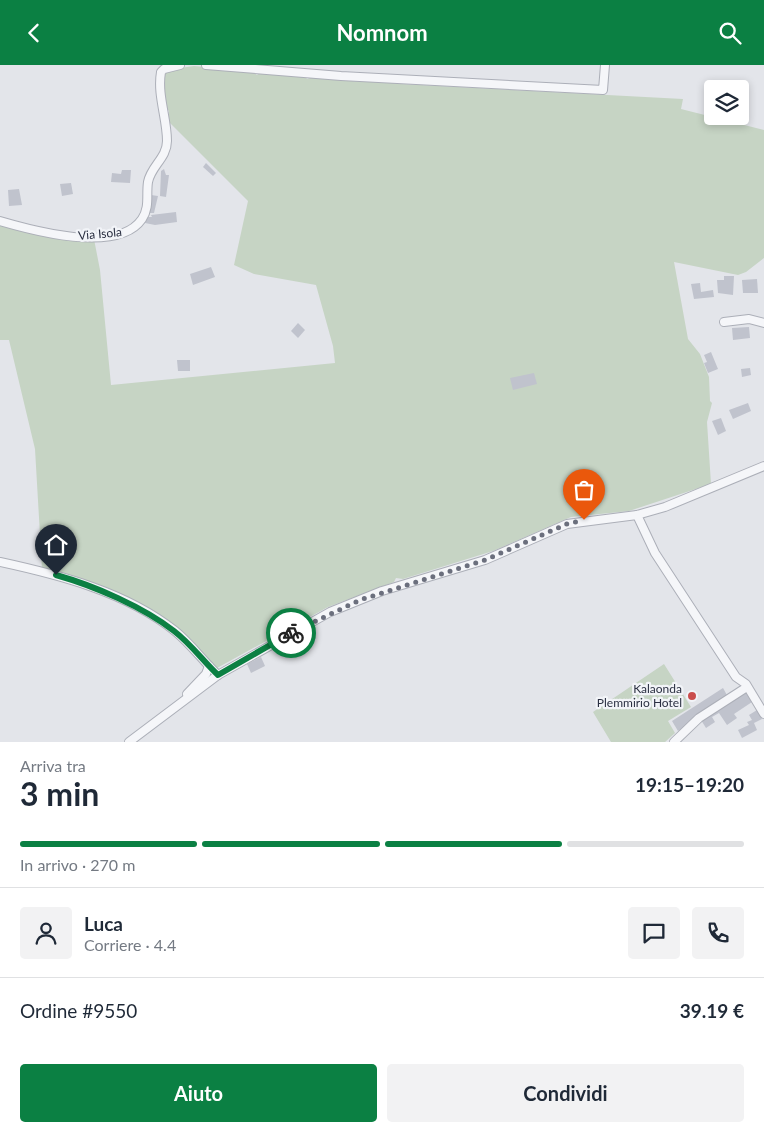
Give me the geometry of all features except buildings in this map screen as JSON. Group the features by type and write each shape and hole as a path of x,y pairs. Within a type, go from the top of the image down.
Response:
{"street":[{"name":"Via Isola","path":"0,221 68,236 112,235 130,230 145,214 149,195 148,181 166,149 161,72 164,69 180,65"},
{"path":"206,65 336,76 604,90 605,65"},
{"path":"724,322 749,319 764,323"},
{"path":"129,742 218,675 300,628 360,600 485,560 567,524 637,515 700,495 764,466"},
{"path":"637,515 655,553 736,677 747,687 764,714"},
{"path":"0,563 71,579 148,613 174,631 218,675"},
{"path":"174,708 206,674 209,667"},
{"path":"674,742 699,718 747,687"}],"green space":[{"path":"194,66 250,71 257,75 262,71 305,76 307,79 313,77 362,82 369,80 401,84 683,99 681,109 704,115 704,125 744,125 764,130 764,258 746,272 738,275 674,262 688,339 700,354 709,377 710,401 712,403 707,422 711,484 629,511 571,517 493,551 403,579 396,578 394,582 328,607 217,668 185,636 82,580 42,569 35,449 9,340 0,340 0,224 94,239 100,270 111,385 335,363 333,346 316,285 254,274 234,265 248,201 167,120 169,111 165,107 163,74 173,69"},
{"path":"664,664 691,707 668,721 675,733 665,742 611,742 593,712"}],"way so far":[{"path":"291,633 330,612 382,591 485,560 567,524 584,520"}],"place":[{"name":"Kalaonda Plemmirio Hotel","path":"692,696"}],"route":[{"path":"56,575 71,579 148,613 174,631 218,675 291,633"}]}
